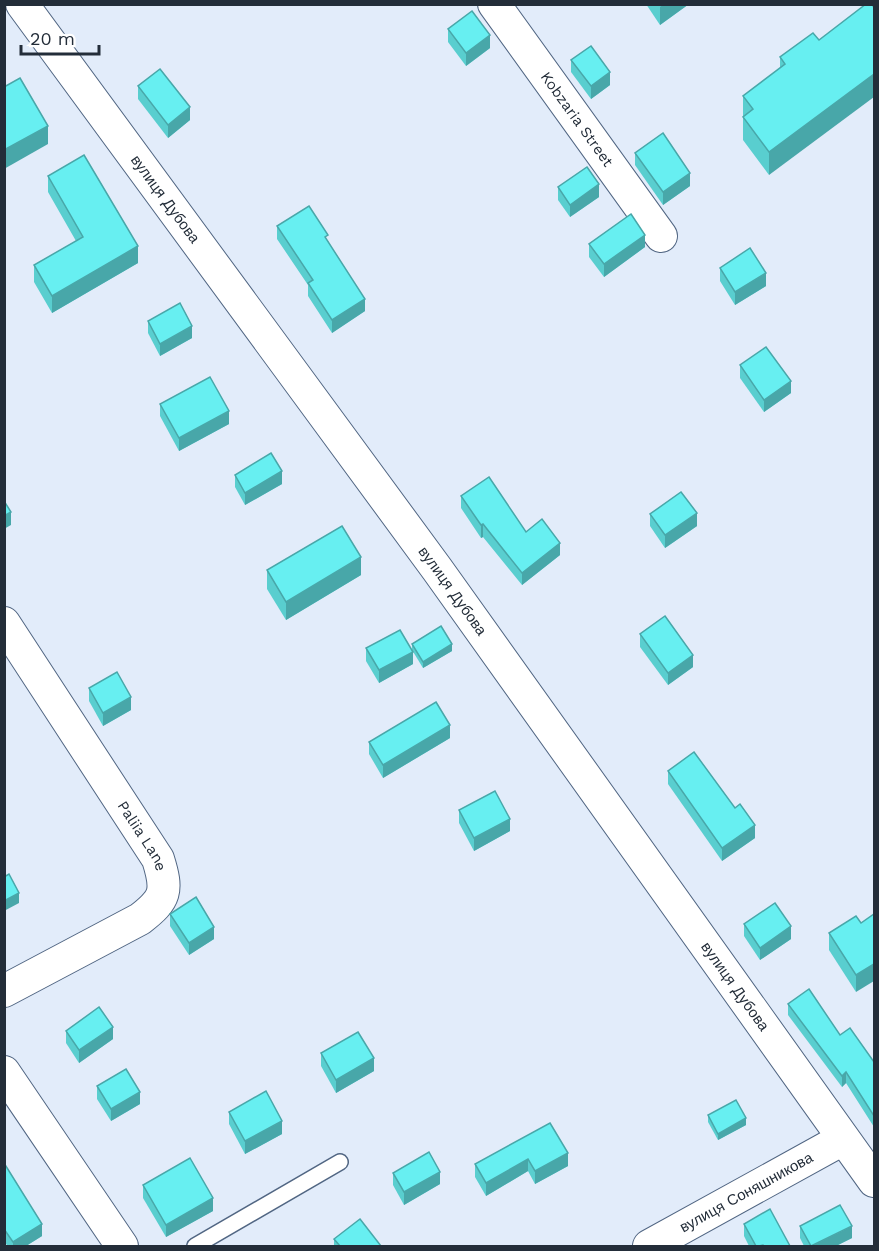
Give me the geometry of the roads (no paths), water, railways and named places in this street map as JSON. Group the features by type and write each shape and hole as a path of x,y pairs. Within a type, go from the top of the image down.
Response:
{"street":[{"path":"4,11 21,4"},
{"name":"вулиця Дубова","path":"21,4 437,569 874,1181"},
{"name":"Kobzaria Street","path":"494,4 661,236"},
{"name":"Paliia Lane","path":"4,623 158,859 165,882 158,904 140,919 4,991"},
{"path":"4,1072 122,1246"},
{"name":"вулиця Соняшникова","path":"649,1246 843,1139"}],"lane":[{"path":"195,1246 340,1162"}]}
